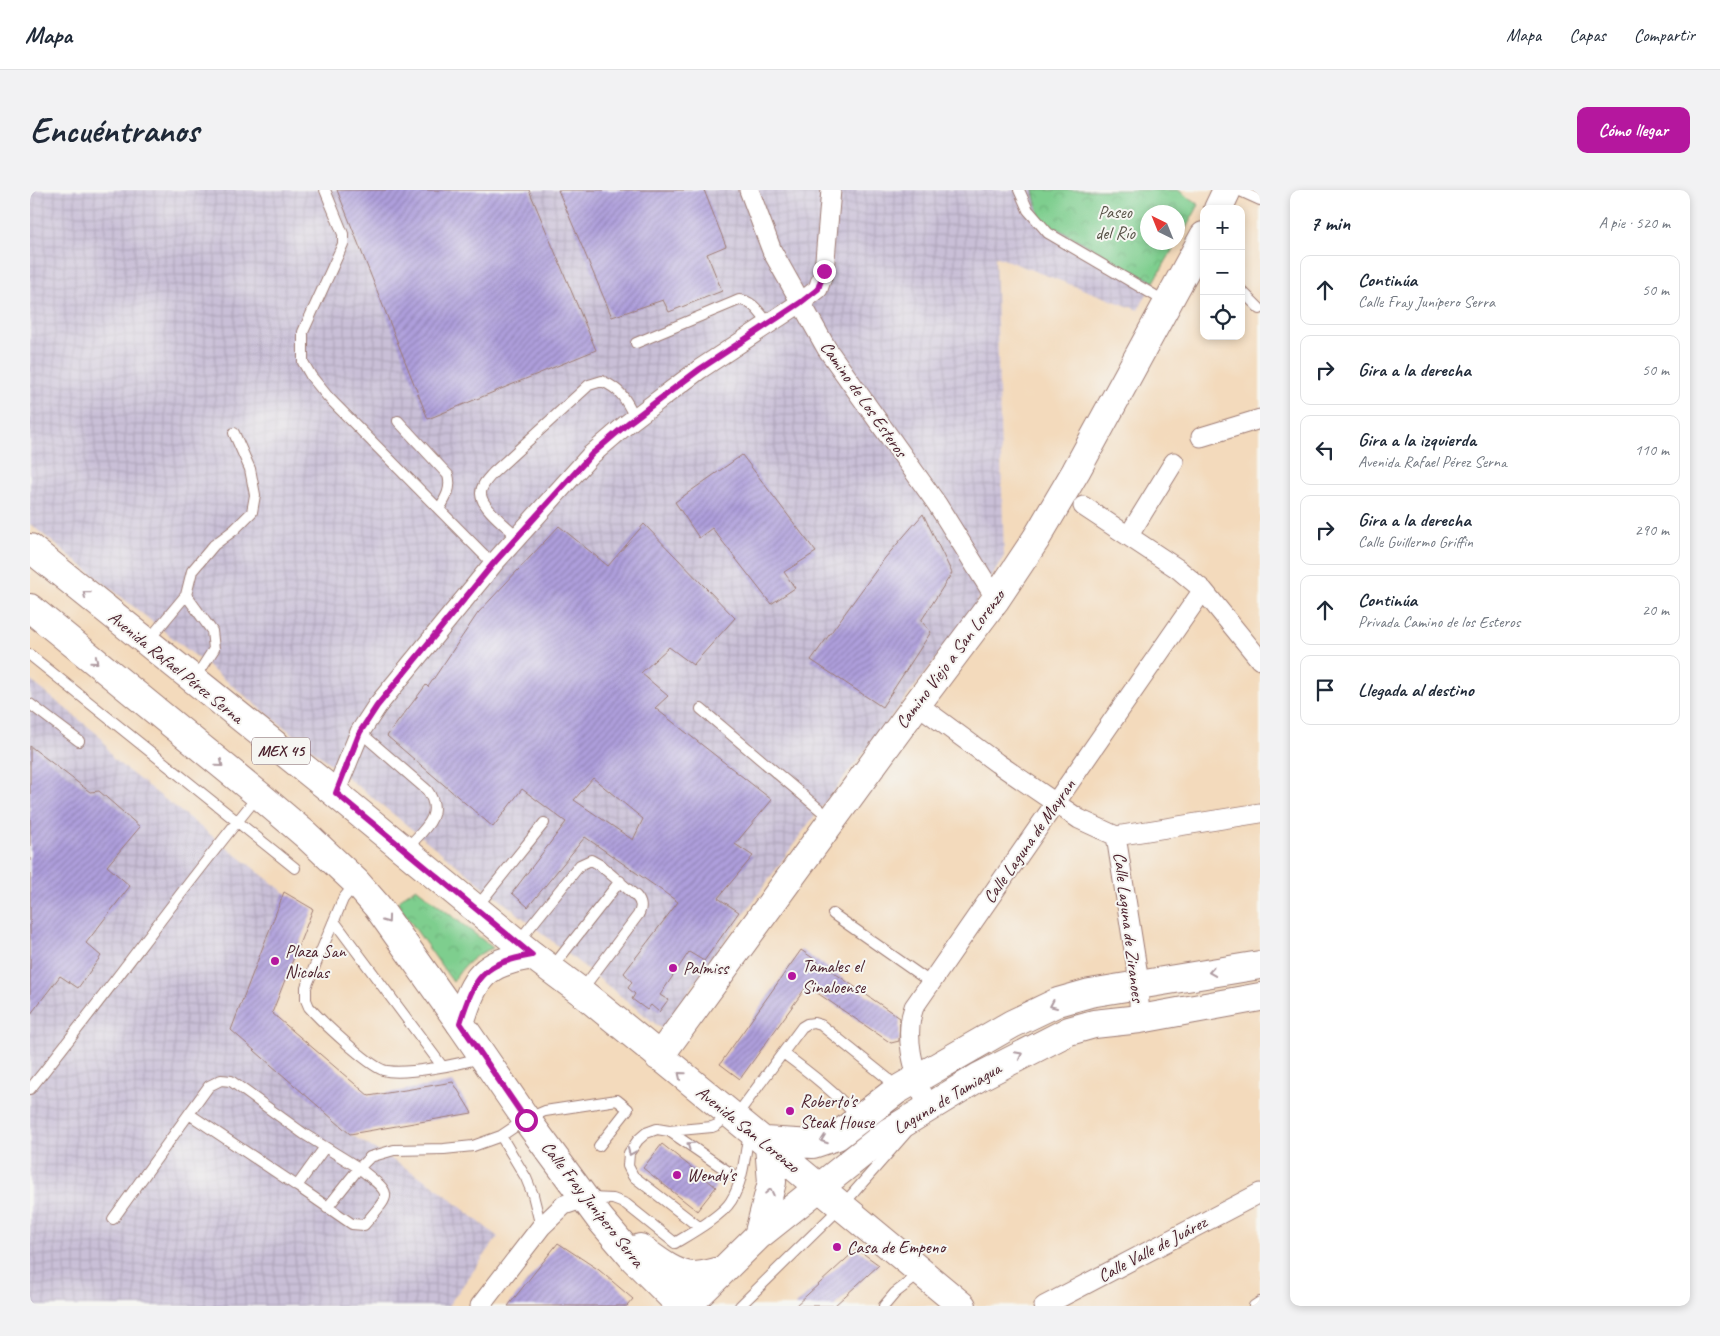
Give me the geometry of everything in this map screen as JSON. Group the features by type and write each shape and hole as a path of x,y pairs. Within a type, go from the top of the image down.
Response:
{"main road":[{"path":"1220,205 1227,190"},
{"name":"Camino Viejo a San Lorenzo","path":"659,1057 916,704 996,599 1036,539 1076,470 1167,302 1200,248"},
{"name":"Avenida Rafael Pérez Serna","path":"30,548 336,793 533,956"},
{"name":"MEX 45","path":"30,608 306,835 356,882 377,906 460,1023"},
{"path":"460,1023 469,996 479,978 488,970 504,961 533,956"},
{"name":"Avenida San Lorenzo","path":"533,956 580,992 962,1306"},
{"name":"Laguna de Tamiagua","path":"749,1130 813,1144 837,1136 907,1084 1012,1024 1058,1002 1090,993 1138,984 1260,965"},
{"name":"Laguna de Tamiagua","path":"687,1306 758,1236 889,1132 979,1077 1069,1031 1094,1024 1140,1019 1260,997"},
{"name":"Calle Fray Junípero Serra","path":"460,1023 526,1120 600,1220 634,1259 681,1306"},
{"path":"749,1130 772,1182 758,1236"},
{"path":"600,1220 667,1253 680,1273 694,1276 721,1271"}],"street":[{"name":"Camino de Los Esteros","path":"749,190 772,251 827,349 936,504 996,599"},
{"path":"336,793 360,732 377,706 493,564 592,454 635,417 700,369 818,289 824,271 831,190"},
{"path":"1201,437 1257,425"},
{"path":"1128,535 1174,462"},
{"path":"1083,506 1178,569 1203,590 1260,660"},
{"name":"Calle Laguna de Mayran","path":"927,1108 907,1084 910,1018 914,1007 1203,590"},
{"name":"Calle Laguna de Ziranoes","path":"916,704 1056,804 1079,819 1116,836 1137,969 1140,1019"},
{"path":"1116,836 1260,813"},
{"name":"Calle Valle de Juárez","path":"1044,1306 1260,1193"},
{"path":"480,1306 541,1226 564,1205 584,1198"}],"lane":[{"path":"325,190 344,234 343,244 303,332 304,362 311,376 328,397 493,564"},
{"path":"1019,190 1028,210 1048,233 1167,302"},
{"path":"1238,190 1260,200"},
{"path":"1245,294 1260,308"},
{"path":"636,343 739,300 745,300 753,305 769,324"},
{"path":"518,537 488,509 482,500 480,493 483,483 589,386 602,382 616,388 635,417"},
{"path":"398,421 448,475 449,489 439,509"},
{"path":"147,643 186,595 192,572 214,545 234,530 252,512 255,495 250,470 234,434"},
{"path":"186,595 212,631 214,649 194,680"},
{"path":"30,655 295,868"},
{"path":"30,704 79,741"},
{"path":"701,709 832,820"},
{"path":"360,732 434,798 435,812 432,818 405,850"},
{"path":"30,1089 258,795"},
{"path":"476,909 544,823"},
{"path":"533,956 580,864 591,860 596,862 620,881 640,901 640,911 580,992"},
{"path":"533,956 620,881"},
{"path":"356,882 343,899 306,988 306,1000 309,1007 367,1061 376,1067 393,1072 468,1062 483,1056"},
{"path":"833,914 930,982"},
{"path":"334,921 442,1066"},
{"path":"584,1198 613,1199 626,1204 667,1253 720,1213 730,1202 739,1179 749,1130 784,1053 802,1027 807,1024 821,1024 887,1078 907,1084"},
{"path":"784,1053 816,1078 859,1119"},
{"path":"113,1219 209,1086 221,1080 231,1080 325,1147 359,1168 382,1186 386,1192 386,1200 364,1226 352,1224 189,1114"},
{"path":"327,1208 370,1157 394,1150 473,1146 501,1136 545,1110 617,1100 628,1109 599,1146"},
{"path":"740,1306 841,1207 927,1108"},
{"path":"699,1227 633,1176 628,1166 629,1153 638,1140 646,1133 657,1129 669,1131 717,1125 749,1130"},
{"path":"669,1131 739,1179"},
{"path":"501,1136 526,1178 533,1195 541,1226"},
{"path":"297,1186 325,1147"},
{"path":"884,1306 895,1293 922,1272"},
{"path":"1254,1306 1260,1302"}],"shaded area":[{"path":"30,190 1034,190 1040,219 1154,282 1138,310 995,256 1004,556 967,619 809,823 662,1029 30,524"},
{"path":"30,680 101,737 113,759 284,892 231,1030 350,1134 432,1184 498,1237 448,1306 30,1306"}],"green space":[{"name":"Paseo del Río","path":"1034,190 1178,190 1199,205 1185,230 1185,205 1140,205 1140,250 1172,250 1154,282 1040,219"},
{"path":"416,888 493,948 470,961 453,982 397,903"}],"building":[{"path":"337,190 529,190 596,350 428,419"},
{"path":"558,190 704,190 726,246 707,254 722,291 669,312 663,300 612,317"},
{"path":"742,455 816,552 784,572 795,588 771,604 712,528 699,538 675,502"},
{"path":"923,514 952,573 921,621 931,632 882,707 811,660 885,558"},
{"path":"644,524 735,618 693,665 669,647 641,673 668,696 655,708 772,800 735,844 753,856 718,898 739,912 704,961 689,952 660,995 668,1000 659,1012 651,1005 647,1010 632,999 635,994 628,988 632,982 624,973 678,902 585,837 528,907 512,893 566,822 522,789 493,827 387,736 426,685 428,687 478,613 559,526 608,566","holes":["593,778 643,819 633,840 574,800"]},
{"path":"30,746 90,792 99,791 140,827 107,866 130,886 86,943 101,956 78,988 60,976 30,1015"},
{"name":"Plaza San Nicolas","path":"284,892 313,909 272,1013 369,1096 453,1082 472,1113 350,1134 231,1030"},
{"path":"801,950 900,1018 899,1041 891,1043 807,986 740,1079 720,1064"},
{"name":"Wendy's","path":"662,1144 716,1187 697,1211 643,1168"},
{"path":"558,1243 599,1270 633,1299 627,1306 508,1306"},
{"path":"857,1249 879,1265 834,1306 795,1306"}],"place":[{"name":"Plaza San Nicolas","path":"275,961"},
{"name":"Palmiss","path":"673,968"},
{"name":"Tamales el Sinaloense","path":"792,976"},
{"name":"Roberto's Steak House","path":"790,1111"},
{"name":"Wendy's","path":"677,1175"},
{"name":"Casa de Empeno","path":"837,1247"}],"route":[{"path":"526,1120 460,1023 469,996 479,978 488,970 504,961 532,955 336,793 354,752 360,732 377,706 493,564 592,454 627,424 700,369 818,289 824,271"}]}
